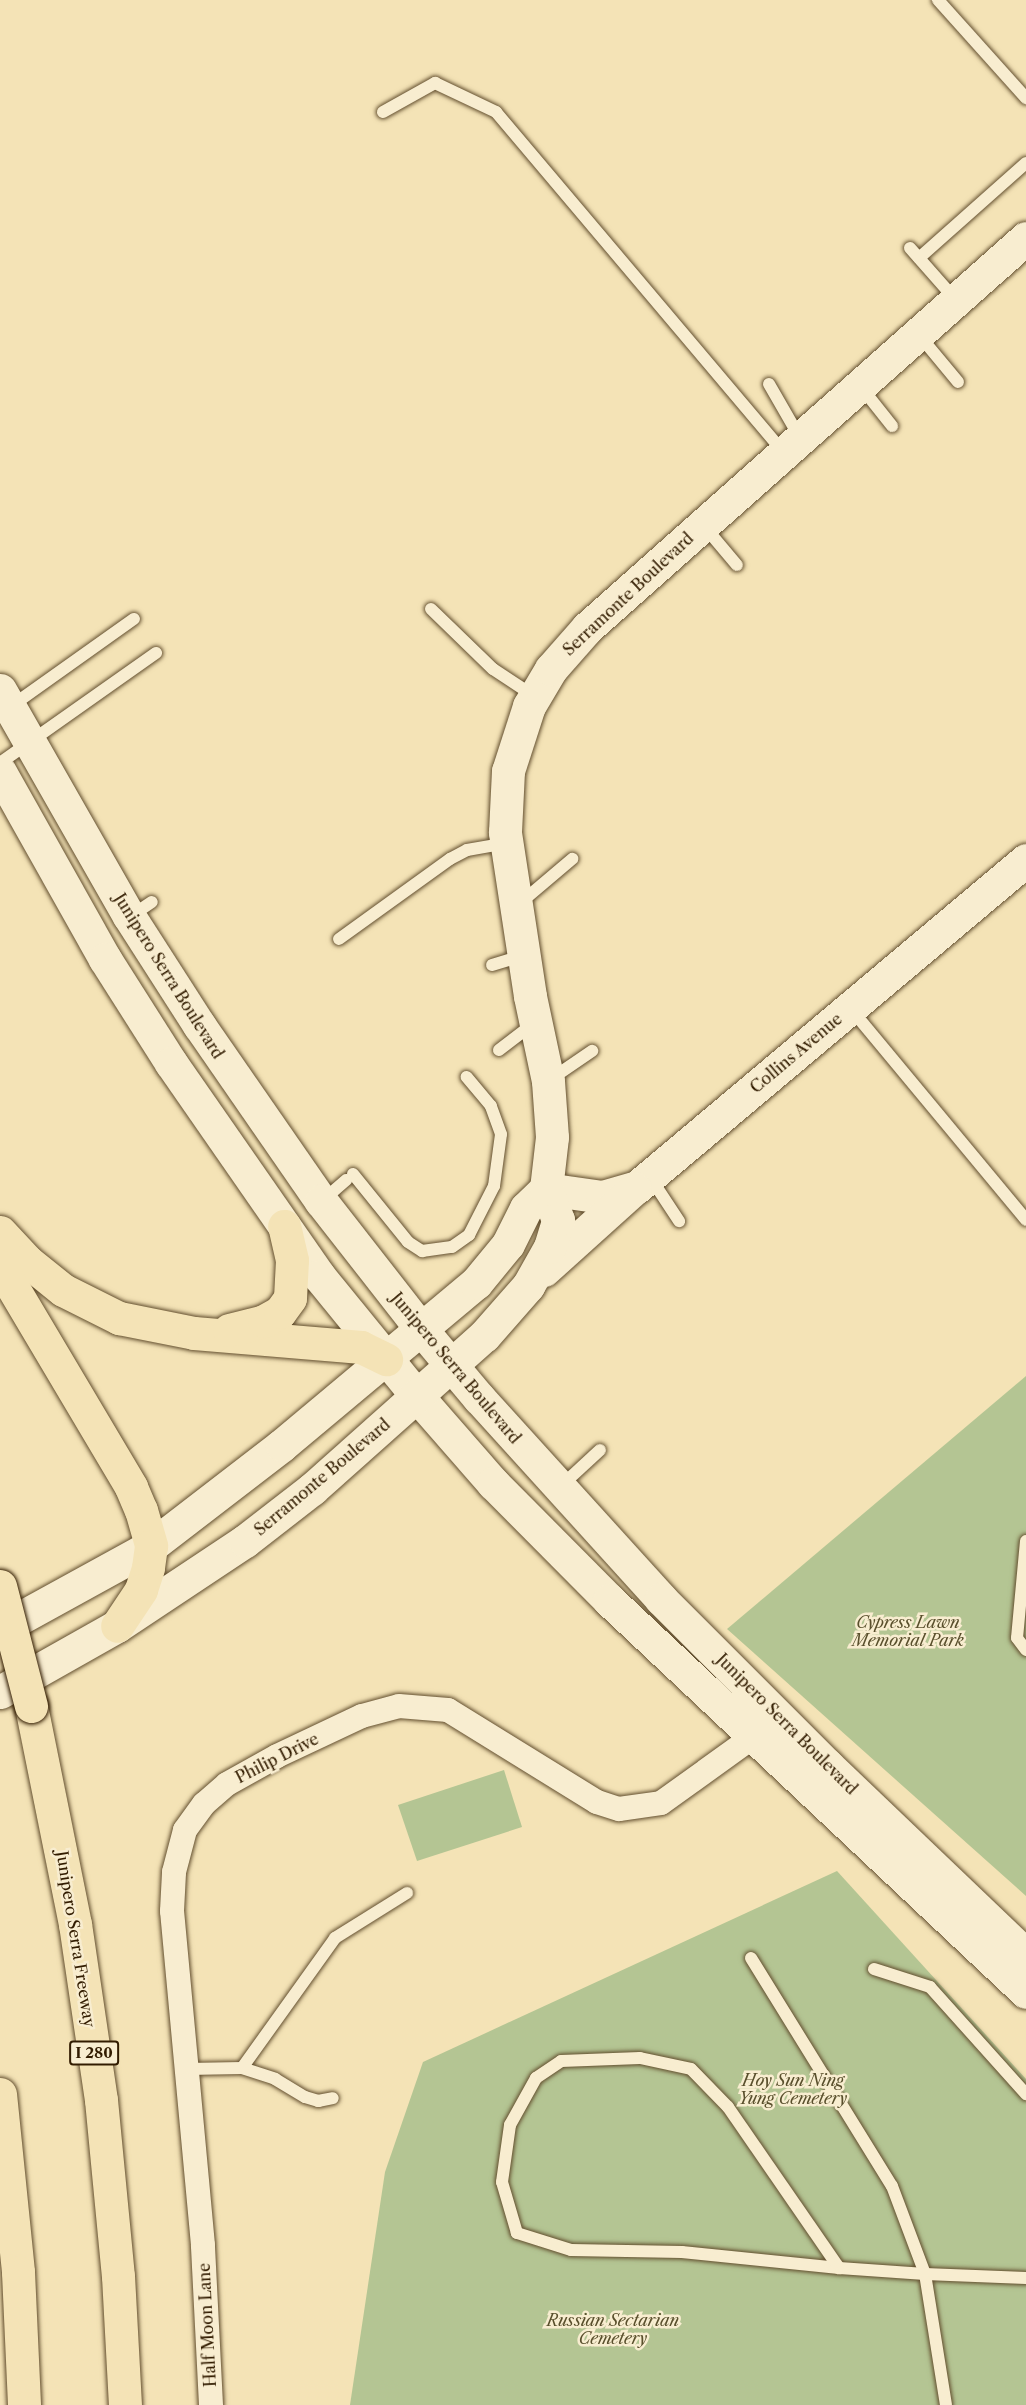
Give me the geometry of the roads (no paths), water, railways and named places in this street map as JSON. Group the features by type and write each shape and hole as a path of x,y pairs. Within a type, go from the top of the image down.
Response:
{"highway":[{"path":"175,1331 243,1329 280,1312 290,1298 293,1280 284,1226"},
{"path":"0,1232 36,1269 83,1302 119,1318 175,1331 362,1347 386,1359"},
{"path":"0,1266 131,1487 151,1546 141,1590 117,1626"},
{"name":"Junipero Serra Freeway","path":"0,1586 31,1706 75,1924 101,2100 118,2276 125,2405"},
{"path":"0,2094 18,2272 24,2405"}],"main road":[{"name":"Serramonte Boulevard","path":"0,1692 117,1626 254,1535 451,1366 491,1329 528,1286 557,1228 556,1212 546,1189 552,1137 548,1081 535,1022 506,843 508,771 534,696 580,635 1026,238"},
{"name":"Junipero Serra Boulevard","path":"3,704 141,909 221,1057 321,1201 451,1366 662,1599 774,1712 1026,1955"},
{"name":"Junipero Serra Boulevard","path":"0,772 116,978 284,1226 417,1396 545,1538 753,1737 1026,1992"},
{"name":"Collins Avenue","path":"546,1189 602,1197 643,1181 1026,860"},
{"path":"528,1286 643,1181"},
{"path":"0,1629 151,1546 386,1359 493,1265 526,1208 546,1189"}],"street":[{"name":"Philip Drive","path":"203,2245 172,1911 174,1872 185,1830 204,1804 226,1784 362,1716 399,1706 448,1710 597,1802 619,1809 661,1803 753,1737"},
{"name":"Half Moon Lane","path":"203,2245 211,2405"}],"lane":[{"path":"938,0 1026,98"},
{"path":"383,112 435,83 496,112 792,446"},
{"path":"919,258 1026,163"},
{"path":"910,248 956,300"},
{"path":"918,334 958,382"},
{"path":"769,384 792,446"},
{"path":"860,386 892,426"},
{"path":"703,525 737,566"},
{"path":"431,609 493,669 534,696"},
{"path":"3,704 134,620"},
{"path":"0,763 156,653"},
{"path":"339,939 450,859 467,850 506,843"},
{"path":"516,907 572,859"},
{"path":"492,965 524,956"},
{"path":"850,1008 1026,1220"},
{"path":"499,1050 535,1022"},
{"path":"548,1081 592,1051"},
{"path":"321,1201 350,1177 408,1242 422,1251 452,1247 469,1235 494,1186 501,1134 490,1106 467,1077"},
{"path":"643,1181 679,1221"},
{"path":"560,1487 600,1450"},
{"path":"1026,1541 1017,1638 1026,1650"},
{"path":"242,2068 334,1938 407,1893"},
{"path":"751,1958 892,2186 925,2274 946,2405"},
{"path":"874,1969 930,1987 1026,2094"},
{"path":"838,2268 728,2107 691,2069 640,2058 561,2061 536,2078 510,2125 502,2182 518,2233 571,2250 682,2252 838,2268 1026,2278"},
{"path":"187,2069 242,2068 275,2079 305,2097 318,2101 333,2098"}],"park label":[{"name":"Cypress Lawn Memorial Park","path":"908,1631"},
{"name":"Hoy Sun Ning Yung Cemetery","path":"793,2089"},
{"name":"Russian Sectarian Cemetery","path":"613,2329"}]}
